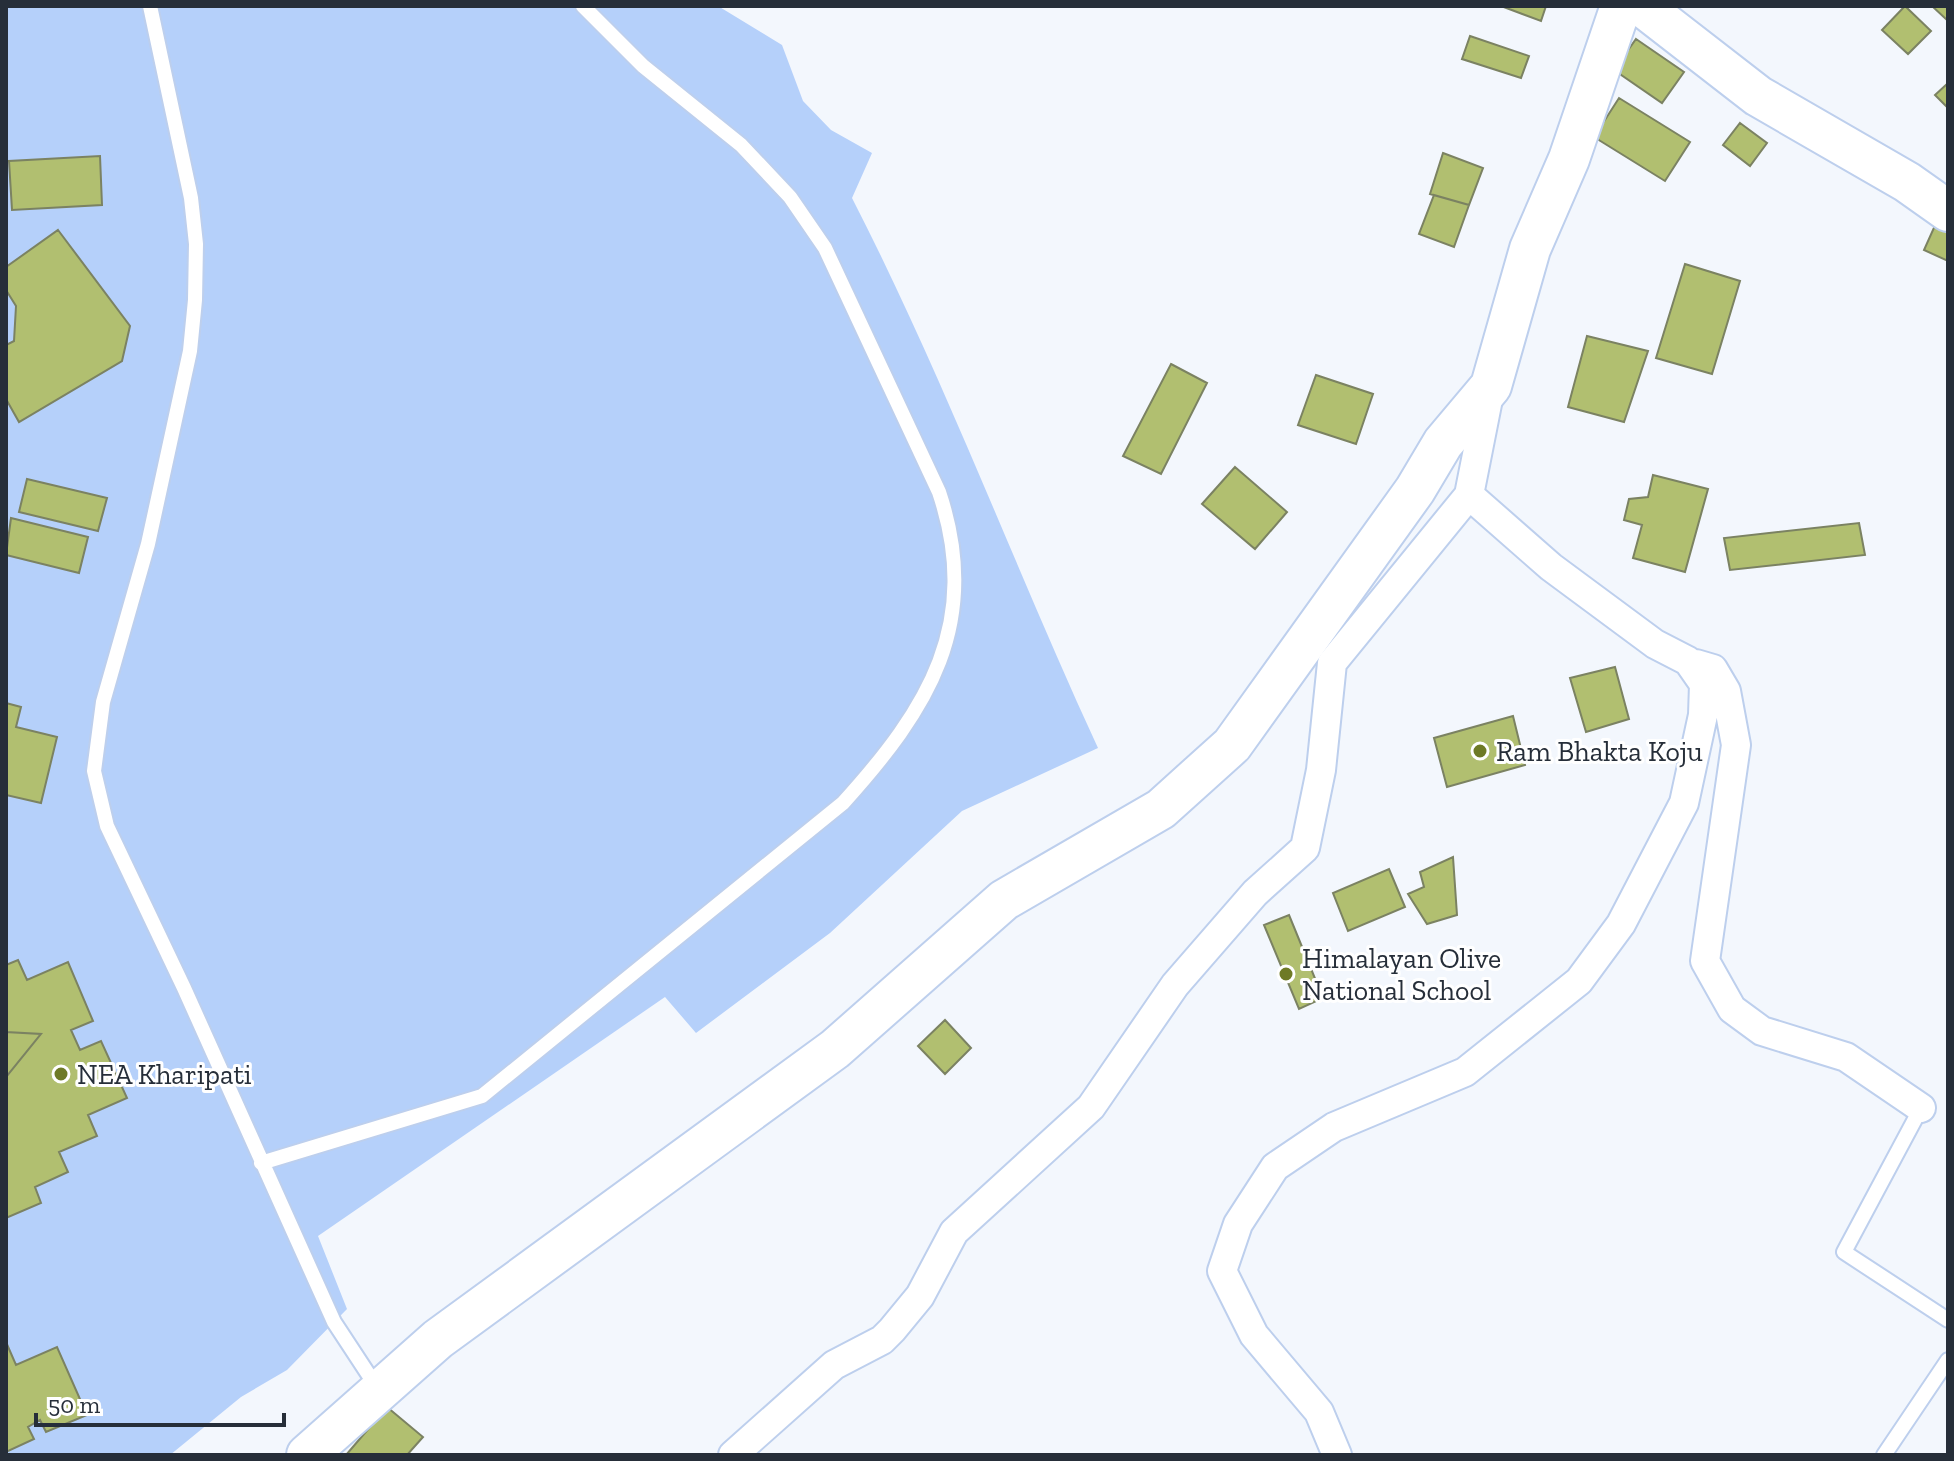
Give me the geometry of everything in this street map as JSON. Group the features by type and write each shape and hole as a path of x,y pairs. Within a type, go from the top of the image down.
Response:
{"main road":[{"path":"307,1455 379,1389 509,1286 835,1049 1004,900 1161,809 1232,745 1415,490 1443,443 1491,386 1530,249 1569,159 1621,6"},
{"path":"1642,6 1758,96 1907,182 1948,211"}],"street":[{"path":"733,1455 834,1365 882,1340 892,1330 920,1296 954,1232 1091,1107 1175,985 1255,893 1305,848 1321,770 1332,663 1469,495 1491,386"},
{"path":"1469,495 1551,567 1655,644 1688,661 1713,669 1726,691 1736,745 1705,961 1732,1009 1762,1031 1846,1057 1921,1108"},
{"path":"1337,1455 1319,1412 1254,1335 1222,1271 1238,1224 1275,1167 1334,1127 1465,1072 1579,981 1621,924 1684,803 1704,700 1704,684 1688,661"}],"lane":[{"path":"150,6 191,198 196,244 195,300 190,351 148,544 103,702 94,771 107,826 184,988 334,1322 379,1389"},
{"path":"261,1163 482,1096 843,803 875,767 928,694 949,630 955,589 950,523 939,492 825,248 790,197 741,145 643,66 583,6"},
{"path":"1921,1108 1844,1252 1948,1320"},
{"path":"1884,1455 1948,1360"}],"shaded area":[{"path":"6,6 718,6 782,45 803,101 831,130 872,153 852,198 948,403 1098,748 962,811 830,933 696,1033 665,997 318,1236 347,1309 287,1370 241,1397 170,1455 6,1455"}],"building":[{"path":"1501,6 1546,6 1541,21"},
{"path":"1905,6 1931,31 1908,54 1882,30"},
{"path":"1932,6 1948,6 1948,21"},
{"path":"1470,36 1529,56 1521,78 1462,59"},
{"path":"1636,39 1684,72 1662,103 1614,70"},
{"path":"1948,83 1948,108 1935,95"},
{"path":"1619,98 1690,142 1665,181 1594,137"},
{"path":"1740,123 1767,143 1750,166 1723,145"},
{"path":"1443,153 1483,168 1469,205 1430,194"},
{"path":"100,156 102,205 12,210 9,161"},
{"path":"1434,195 1469,205 1454,247 1419,234"},
{"path":"1937,221 1948,225 1948,261 1924,250"},
{"path":"58,230 130,326 122,361 19,422 6,399 6,345 14,341 16,306 6,290 6,267"},
{"path":"1685,264 1740,281 1712,374 1656,358"},
{"path":"1587,336 1648,351 1624,422 1568,407"},
{"path":"1171,364 1207,383 1161,474 1123,456"},
{"path":"1316,375 1373,394 1356,444 1298,425"},
{"path":"1235,467 1287,512 1255,549 1202,504"},
{"path":"1653,475 1708,489 1685,572 1633,558 1642,525 1624,520 1629,499 1648,497"},
{"path":"27,479 107,498 98,531 19,512"},
{"path":"11,518 88,537 79,573 6,555"},
{"path":"1859,523 1865,555 1730,570 1724,538"},
{"path":"1615,667 1629,719 1586,732 1570,678"},
{"path":"6,703 21,707 16,727 57,737 41,803 6,795"},
{"name":"Ram Bhakta Koju","path":"1513,716 1525,765 1447,787 1434,738"},
{"path":"1453,857 1457,915 1427,924 1408,894 1424,887 1420,872"},
{"path":"1389,869 1405,907 1348,931 1333,893"},
{"path":"1289,915 1323,998 1299,1009 1264,925"},
{"name":"NEA Kharipati","path":"18,960 27,980 68,962 93,1021 71,1030 80,1050 101,1041 127,1098 88,1115 97,1136 59,1152 68,1172 35,1187 41,1203 6,1218 6,1077 41,1034 6,1032 6,965"},
{"name":"NEA Kharipati","path":"18,960 27,980 68,962 93,1021 71,1030 80,1050 101,1041 127,1098 88,1115 97,1136 59,1152 68,1172 35,1187 41,1203 6,1218 6,965"},
{"path":"945,1020 971,1048 945,1074 918,1046"},
{"path":"6,1342 16,1365 57,1347 87,1415 46,1432 40,1420 28,1427 34,1439 6,1452"},
{"path":"6,1342 16,1365 57,1347 87,1415 46,1432 40,1420 28,1427 34,1439 6,1452"},
{"path":"387,1407 423,1437 407,1455 346,1455"}],"place":[{"name":"Ram Bhakta Koju","path":"1480,751"},
{"name":"Himalayan Olive National School","path":"1286,974"},
{"name":"NEA Kharipati","path":"61,1074"}]}
